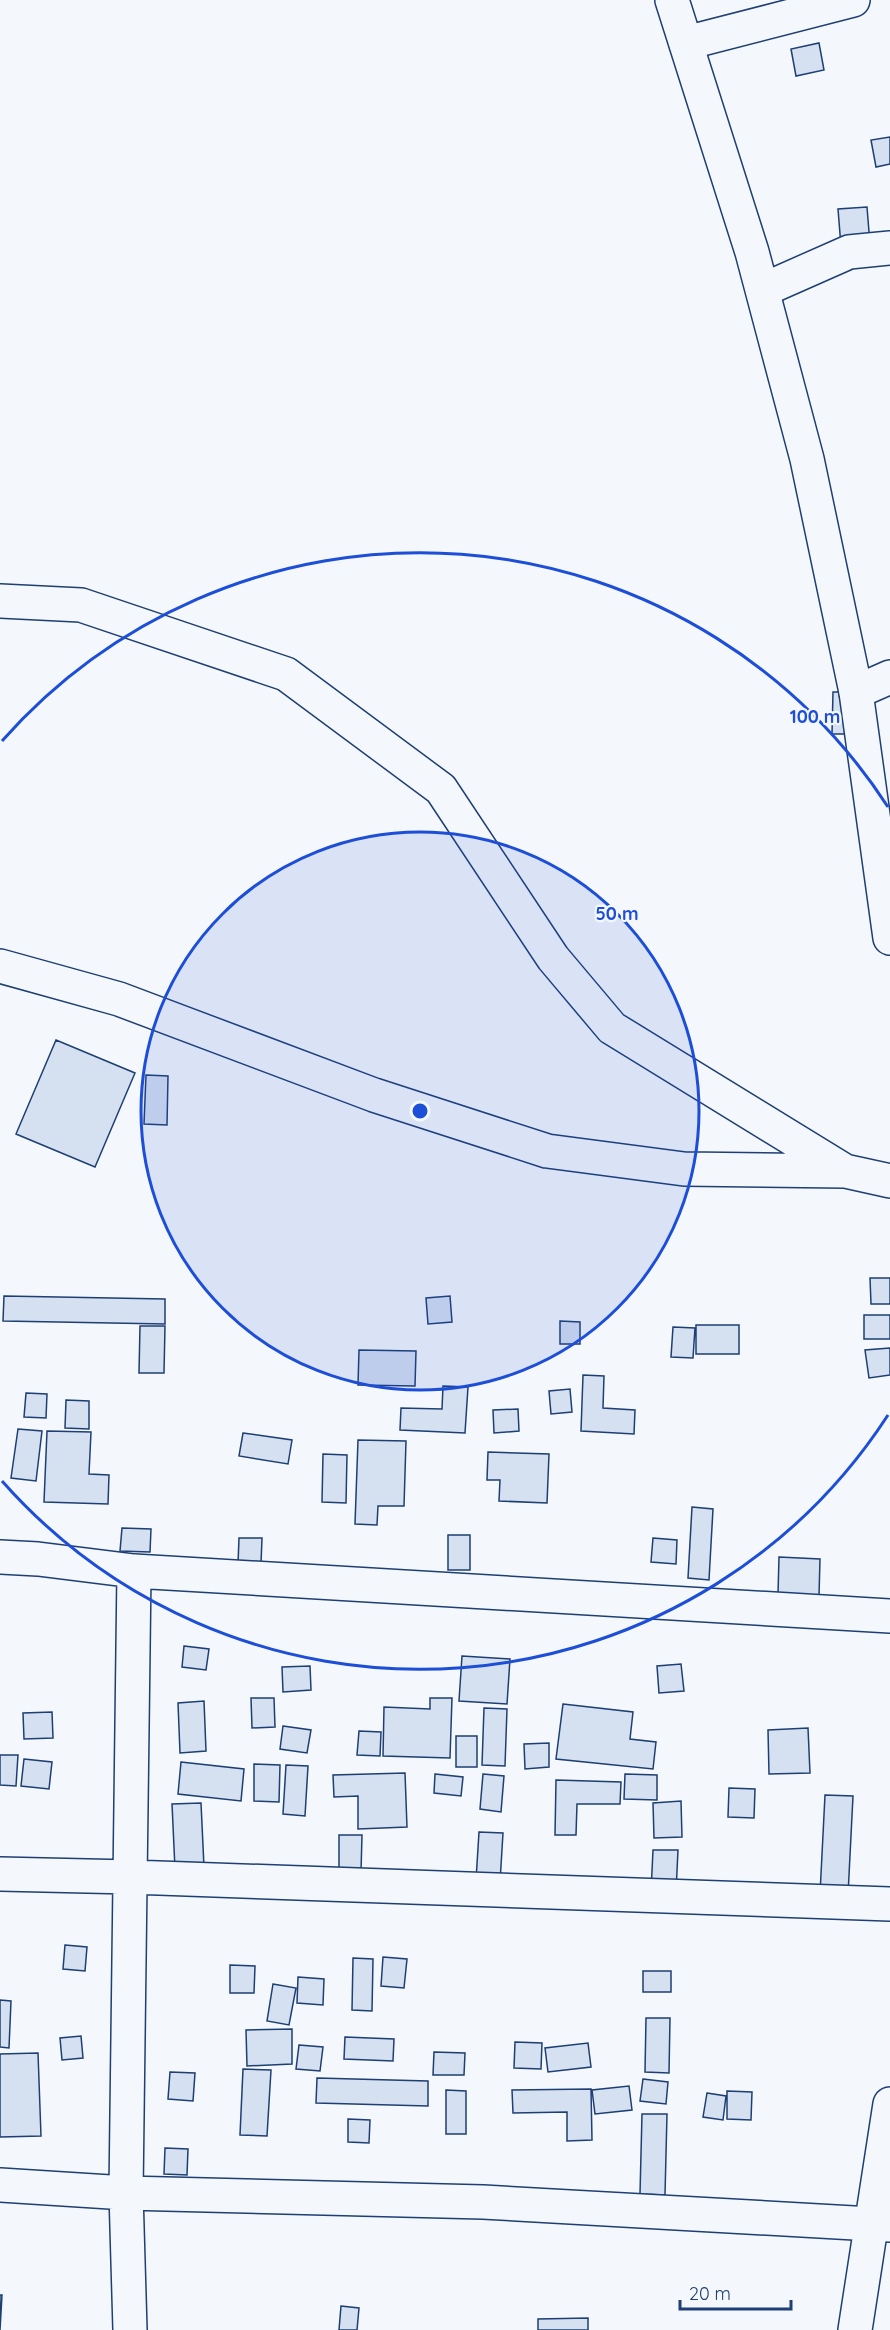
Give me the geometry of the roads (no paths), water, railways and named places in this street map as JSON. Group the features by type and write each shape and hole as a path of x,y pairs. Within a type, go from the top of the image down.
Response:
{"street":[{"path":"672,0 763,290 807,459 856,692 890,938"},
{"path":"686,43 853,0"},
{"path":"763,290 849,252 890,248"},
{"path":"0,602 81,604 286,674 441,789 554,958 612,1028 845,1172"},
{"path":"856,692 890,677"},
{"path":"0,966 119,999 374,1095 547,1151 684,1169 845,1172 890,1181"},
{"path":"0,1557 38,1559 134,1571 890,1616"},
{"path":"130,2330 126,2193 134,1571"},
{"path":"0,1874 890,1904"},
{"path":"855,2330 881,2224 890,2104"},
{"path":"0,2185 126,2193 483,2202 881,2224"}]}
